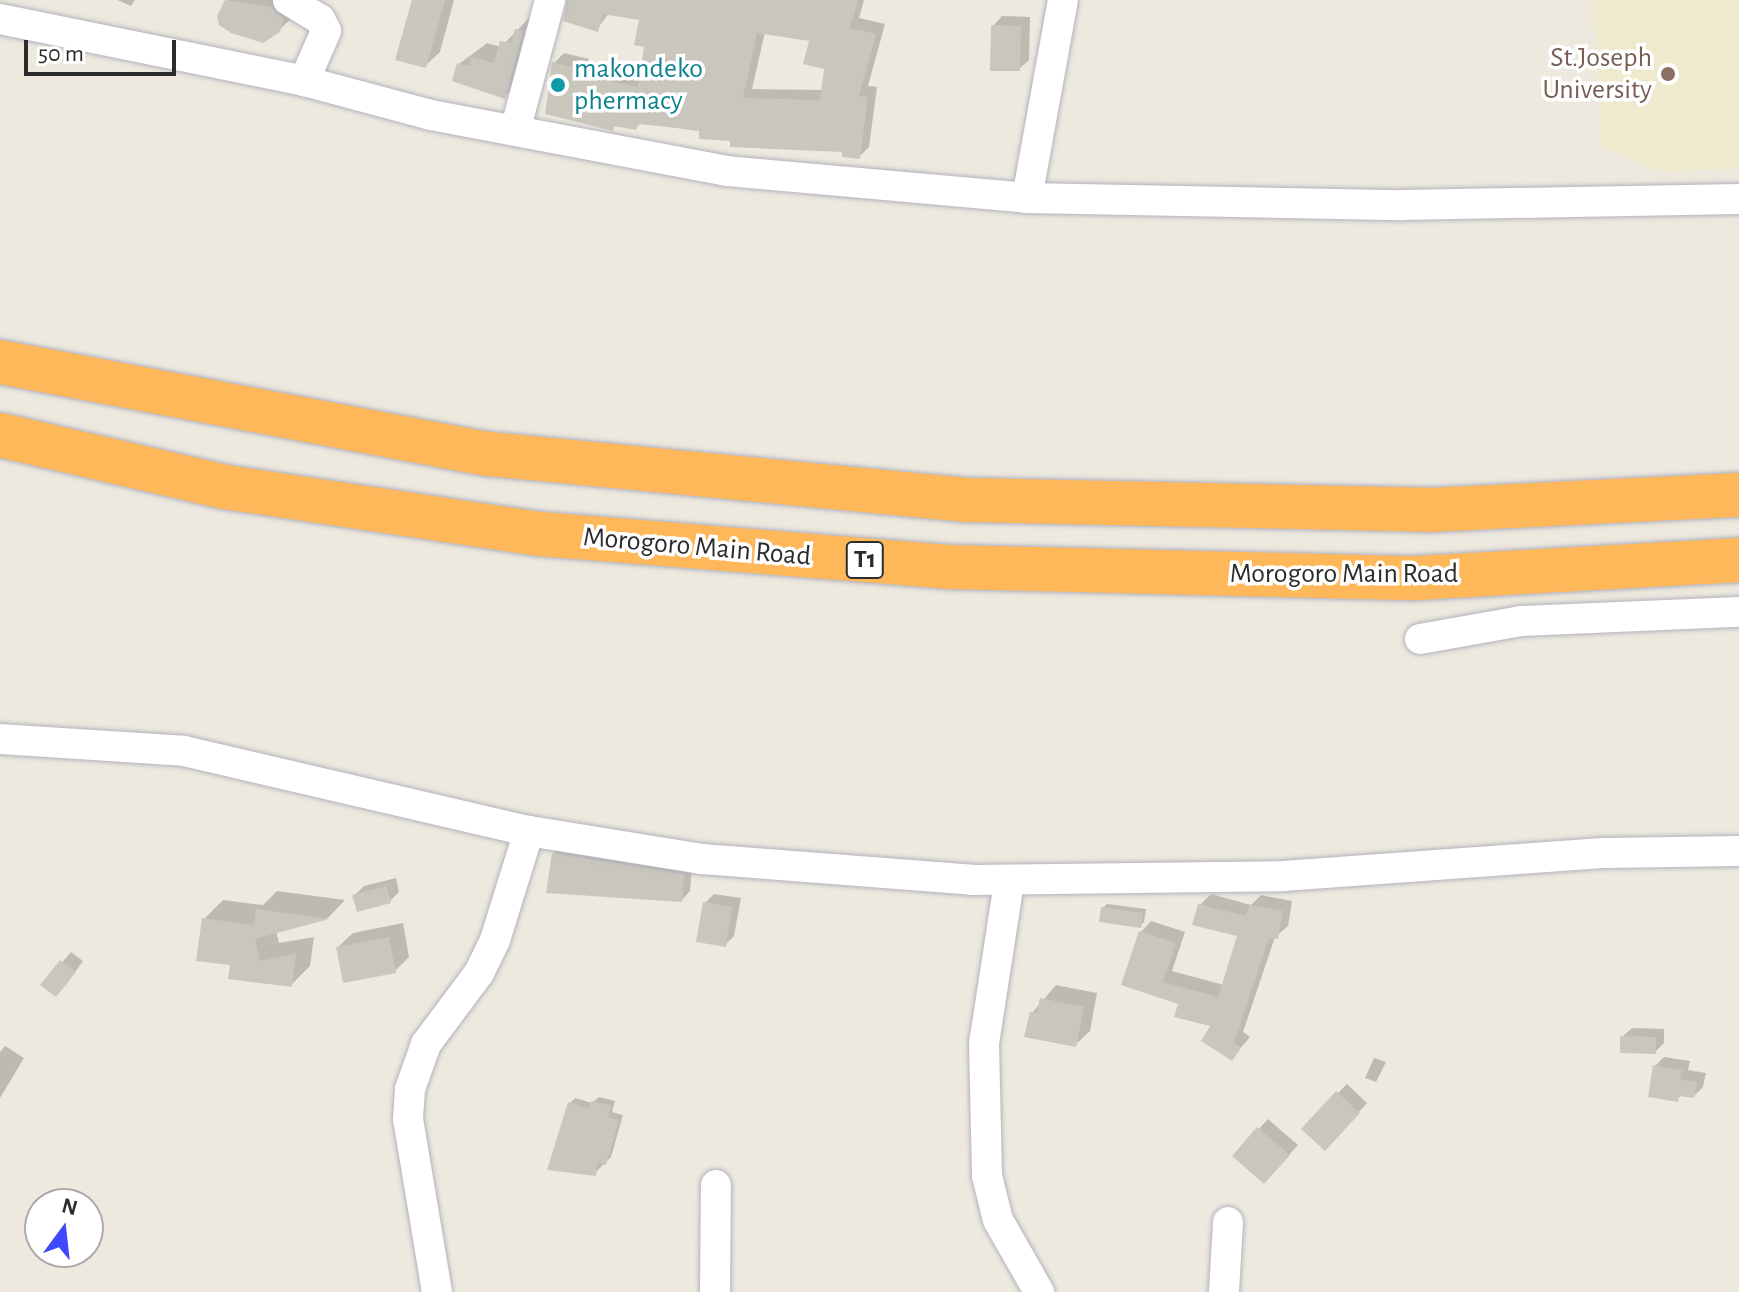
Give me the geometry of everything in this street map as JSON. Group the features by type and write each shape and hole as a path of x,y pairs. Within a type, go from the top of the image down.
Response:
{"highway":[{"path":"0,362 489,454 969,500 1429,510 1739,495"},
{"name":"Morogoro Main Road","path":"0,435 225,487 540,534 952,567 1416,578 1739,560"}],"street":[{"path":"288,0 320,19 326,31 304,81"},
{"path":"515,131 550,0"},
{"path":"1027,198 1063,0"},
{"path":"5,16 661,162 1027,198 1401,205 1739,199"},
{"path":"1420,639 1521,621 1739,612"},
{"path":"0,739 184,751 529,831 702,859 972,880 1283,876 1606,853 1739,851"},
{"path":"437,1292 408,1118 410,1089 426,1044 479,973 495,940 529,831"},
{"path":"1007,895 984,1043 987,1176 998,1220 1039,1292"},
{"path":"715,1292 716,1185"},
{"path":"1224,1292 1228,1222"}],"shaded area":[{"name":"St.Joseph University","path":"1593,0 1739,0 1739,168 1665,172 1602,148"}],"building":[{"path":"225,0 272,7 284,19 280,32 263,43 231,33 219,25 217,16"},
{"path":"412,0 445,0 426,68 395,60"},
{"path":"567,0 858,0 850,28 876,34 859,96 868,97 860,159 842,157 842,152 730,147 730,141 699,139 699,131 668,127 638,124 636,130 614,126 613,131 545,114 552,62 580,69 578,75 638,87 644,47 634,45 639,20 603,14 598,32 563,21","holes":["757,33 809,41 803,64 824,69 820,100 743,98"]},
{"path":"991,25 1021,26 1020,71 990,71"},
{"path":"515,29 523,31 505,99 452,81 457,63 469,66 471,57 494,63 500,41 511,43"},
{"path":"552,853 684,874 682,902 546,893"},
{"path":"387,886 391,903 357,912 352,895"},
{"path":"703,902 732,907 726,947 696,942"},
{"path":"1198,904 1246,916 1249,905 1283,911 1278,939 1269,938 1234,1043 1241,1048 1232,1061 1201,1041 1210,1026 1174,1017 1178,1004 1121,985 1139,931 1176,943 1163,982 1218,997 1237,936 1192,925"},
{"path":"1101,907 1143,913 1141,928 1099,922"},
{"path":"256,909 329,919 255,939 260,961 296,954 292,987 228,979 230,965 196,961 202,918 254,925"},
{"path":"389,937 396,973 343,983 336,947"},
{"path":"60,960 76,972 56,997 40,985"},
{"path":"1040,998 1084,1007 1076,1047 1024,1037 1030,1012 1037,1013"},
{"path":"1620,1036 1656,1037 1656,1054 1620,1053"},
{"path":"1653,1065 1682,1070 1680,1079 1697,1082 1694,1098 1679,1096 1678,1102 1648,1097"},
{"path":"1336,1091 1360,1113 1325,1151 1301,1129"},
{"path":"591,1101 611,1106 608,1117 619,1120 606,1165 598,1162 596,1176 547,1170 568,1102 589,1109"},
{"path":"1257,1127 1290,1155 1264,1184 1232,1156"}],"place":[{"name":"St.Joseph University","path":"1668,74"},
{"name":"makondeko phermacy","path":"558,85"}]}
